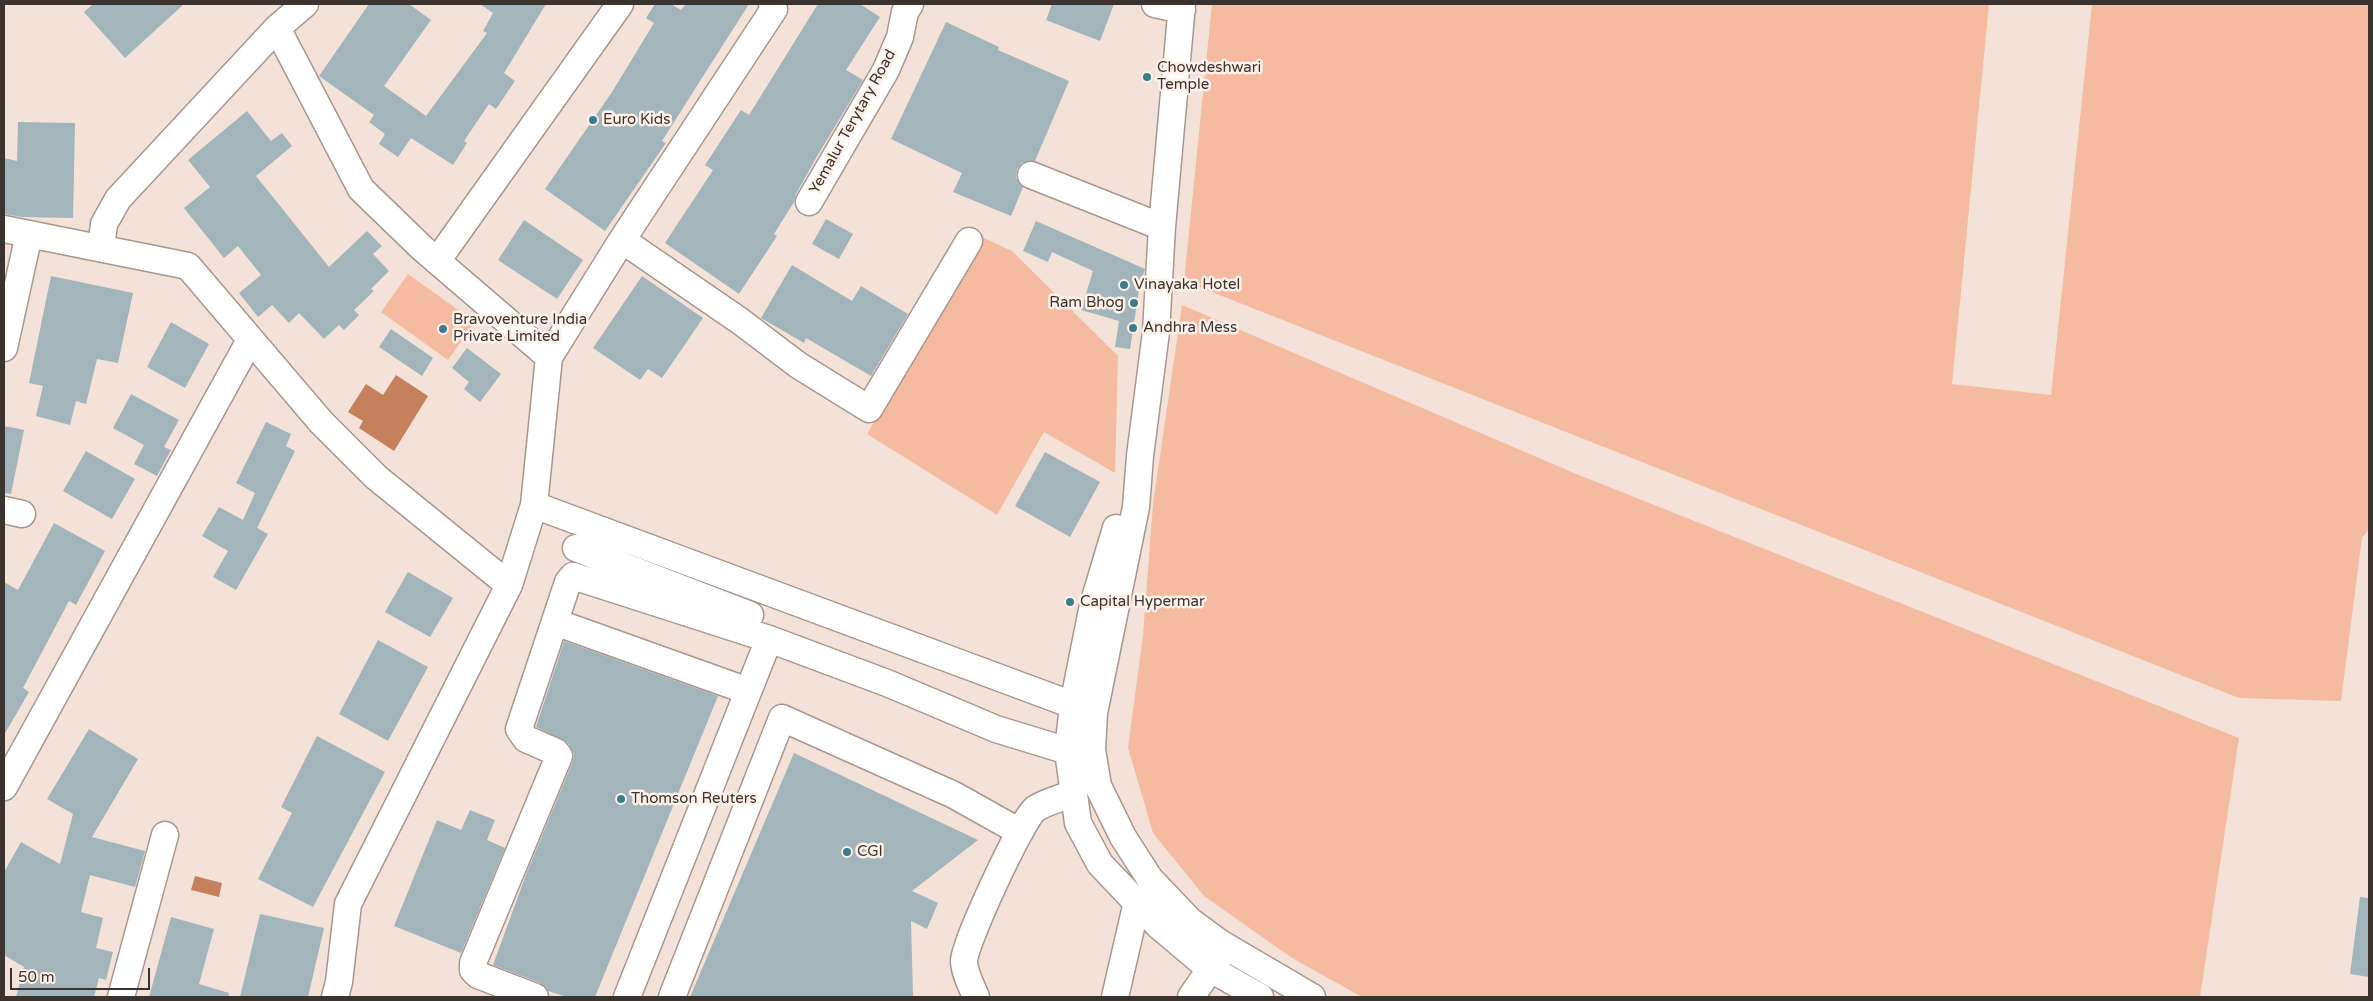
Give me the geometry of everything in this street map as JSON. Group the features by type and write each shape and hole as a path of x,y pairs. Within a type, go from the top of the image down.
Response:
{"street":[{"path":"101,247 104,224 118,199 277,28 305,4"},
{"path":"437,261 620,4"},
{"path":"335,997 339,982 348,904 508,585 534,505 549,357 622,240 774,10 772,4"},
{"path":"1083,709 1136,507 1140,456 1156,332 1162,227 1182,7 1155,4"},
{"name":"Yemalur Terytary Road","path":"808,202 886,70 900,37 908,8"},
{"path":"277,28 361,189 437,261 549,357"},
{"path":"1031,175 1162,227"},
{"path":"4,230 101,247 188,266 321,422 376,476 508,585"},
{"path":"4,348 29,234"},
{"path":"622,240 740,321 798,365 870,409 969,241"},
{"path":"4,787 250,340"},
{"path":"1140,456 1093,605 1080,745 1064,797 1100,864 1160,926 1210,968 1260,997"},
{"path":"534,505 1083,709"},
{"path":"576,548 1080,745 1123,837 1150,879 1190,921 1227,947 1312,997"},
{"path":"535,997 478,975 473,970 473,963 559,756 556,752 526,739 520,729 568,582 573,576 769,639 886,683 996,729 1038,742 1080,745"},
{"path":"555,622 748,691"},
{"path":"627,997 769,639"},
{"path":"672,997 782,718 954,795 1020,832"},
{"path":"976,997 964,961 983,909 1020,832 1035,810 1064,797"},
{"path":"121,997 166,835"},
{"path":"1115,997 1137,902"},
{"path":"1191,997 1210,968 1227,947"}],"shaded area":[{"path":"1212,4 1989,4 1952,384 2051,395 2092,4 2369,4 2369,529 2362,538 2341,701 2239,698 1184,281"},
{"path":"982,237 1012,251 1118,356 1115,473 1044,432 997,515 867,434"},
{"path":"408,274 475,322 448,360 381,312"},
{"path":"1182,305 1574,473 2239,738 2200,997 1362,997 1292,958 1204,896 1153,833 1128,748 1143,635 1153,504"},
{"path":"396,375 428,396 394,451 359,428 363,421 348,412 366,384 383,395"},
{"path":"195,876 222,883 219,897 191,890"}],"building":[{"path":"93,4 184,4 125,58 84,12"},
{"path":"369,4 409,4 431,20 384,86 426,116 487,33 483,31 493,13 480,4 546,4 504,73 515,81 496,109 489,104 464,141 467,143 453,165 411,138 398,157 379,144 385,134 369,122 374,115 319,76"},
{"path":"655,4 671,4 681,10 686,4 749,4 662,141 666,143 605,231 545,189 612,92 654,23 646,18"},
{"path":"818,4 860,4 880,17 846,70 863,80 796,194 794,202 774,234 777,236 739,294 665,243 713,170 705,165 741,110 749,115"},
{"path":"1052,4 1114,4 1100,41 1046,20"},
{"path":"946,22 999,47 998,50 1069,81 1035,161 1022,163 1017,169 1016,178 1023,187 1011,216 953,192 962,173 891,139"},
{"path":"247,111 271,141 282,133 292,146 256,176 329,267 367,231 382,246 373,254 389,271 371,289 374,291 354,310 359,315 344,330 339,325 324,339 299,313 289,323 272,305 258,317 239,293 261,275 238,246 224,258 184,208 210,187 188,160"},
{"path":"18,122 75,123 73,218 22,217 4,214 4,158 17,161"},
{"path":"826,219 853,234 839,259 812,244"},
{"path":"524,220 583,260 557,299 498,260"},
{"path":"1036,221 1145,269 1140,284 1130,349 1115,347 1119,321 1081,310 1093,271 1052,252 1048,262 1023,251"},
{"path":"792,265 852,301 861,286 908,314 871,376 806,338 804,343 761,318"},
{"path":"51,276 133,293 118,363 97,359 86,404 76,401 70,425 36,416 43,386 29,383"},
{"path":"642,276 703,318 662,378 648,369 640,380 593,348"},
{"path":"171,322 209,344 185,388 147,367"},
{"path":"391,329 433,358 422,376 379,347"},
{"path":"467,348 501,374 480,402 464,389 469,382 452,368"},
{"path":"131,394 179,420 164,447 171,450 157,476 134,464 144,445 113,428"},
{"path":"266,422 291,434 286,446 295,451 257,528 268,534 236,590 213,577 228,551 202,536 219,507 243,520 255,493 236,483"},
{"path":"4,426 24,430 11,494 4,493"},
{"path":"86,451 135,479 112,519 63,491"},
{"path":"1045,452 1100,482 1070,537 1015,506"},
{"path":"54,523 105,551 76,605 69,601 23,688 29,692 4,735 4,582 18,590"},
{"path":"408,572 453,598 430,637 385,612"},
{"path":"378,640 428,667 388,741 339,714"},
{"path":"564,641 718,696 595,997 567,997 548,991 540,983 493,965 527,872 573,761 574,754 568,743 536,727"},
{"path":"89,729 138,759 92,837 145,851 135,887 90,875 81,912 103,918 96,948 113,952 106,980 99,978 94,997 16,997 24,967 4,955 4,872 21,842 60,864 73,814 47,799"},
{"path":"317,736 385,772 313,907 258,879 292,813 281,807"},
{"path":"794,753 978,840 912,891 938,903 927,929 911,921 913,997 690,997"},
{"path":"470,810 495,820 487,840 505,848 461,953 394,926 437,820 461,830"},
{"path":"2360,897 2369,898 2369,977 2350,974"},
{"path":"260,914 324,928 308,997 240,997"},
{"path":"171,917 214,929 199,984 229,993 228,997 149,997"}],"place":[{"name":"Chowdeshwari Temple","path":"1147,77"},
{"name":"Euro Kids","path":"593,120"},
{"name":"Vinayaka Hotel","path":"1124,285"},
{"name":"Ram Bhog","path":"1134,303"},
{"name":"Andhra Mess","path":"1133,328"},
{"name":"Bravoventure India Private Limited","path":"443,329"},
{"name":"Capital Hypermar","path":"1070,602"},
{"name":"Thomson Reuters","path":"621,799"},
{"name":"CGI","path":"847,852"}]}
